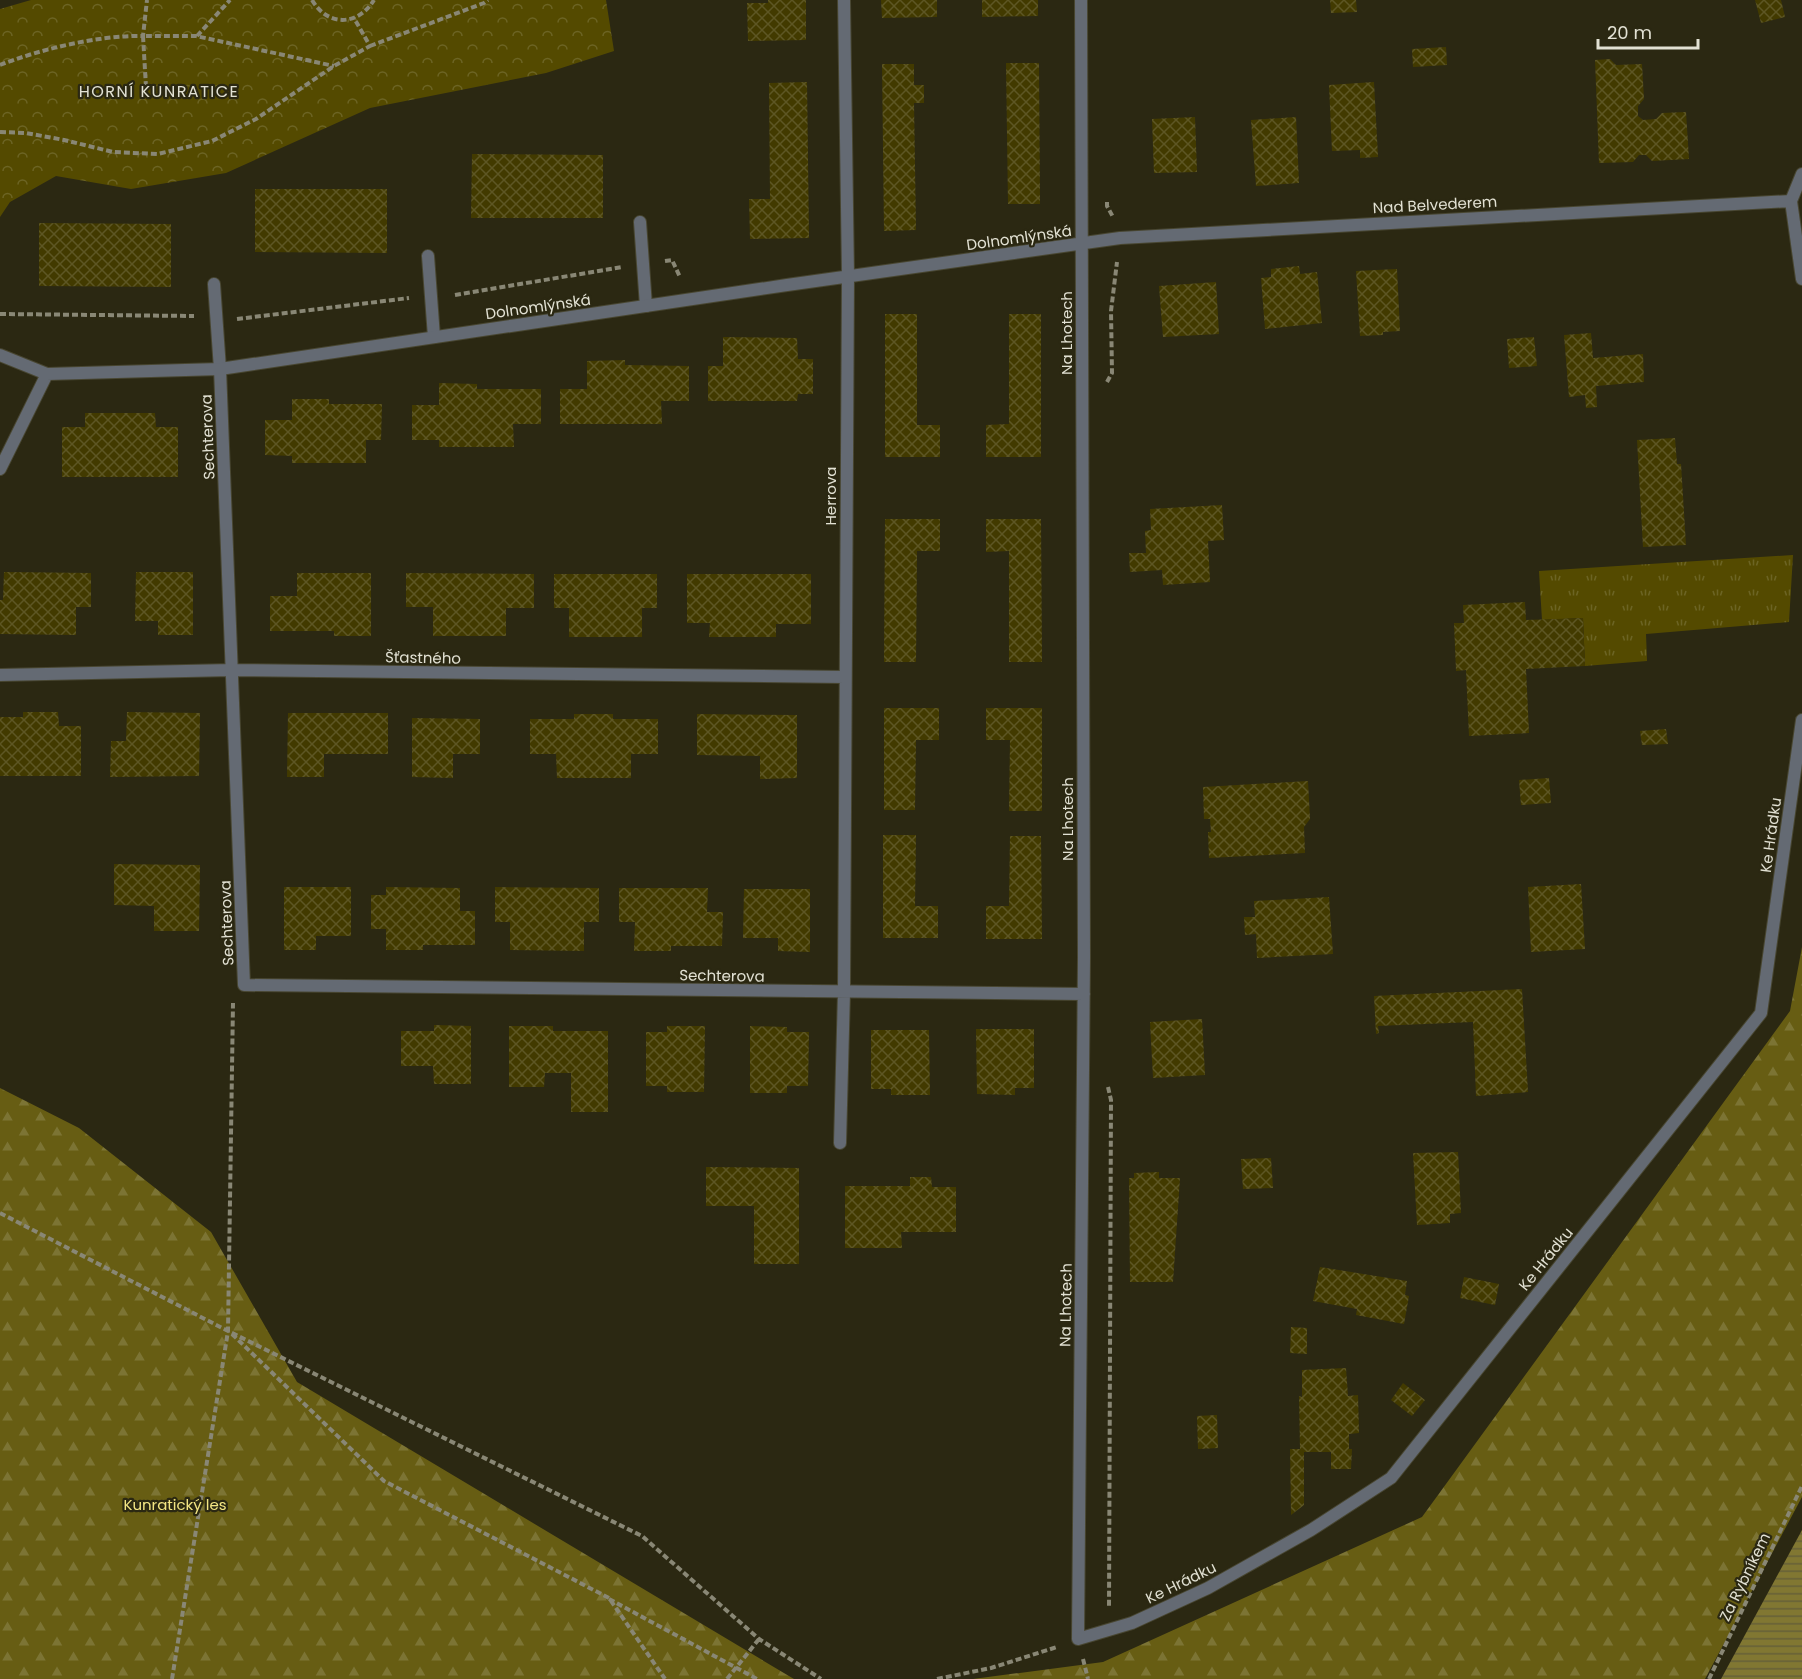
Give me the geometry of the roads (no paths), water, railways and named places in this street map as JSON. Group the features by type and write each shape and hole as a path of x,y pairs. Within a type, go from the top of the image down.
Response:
{"street":[{"name":"Herrova","path":"844,0 848,276 844,992"},
{"name":"Na Lhotech","path":"1078,1639 1084,994 1082,0"},
{"path":"1802,174 1791,201 1802,279"},
{"name":"Nad Belvederem","path":"1081,244 1119,238 1791,201"},
{"path":"640,222 646,306"},
{"name":"Dolnomlýnská","path":"0,355 47,374 220,369 848,276 1081,244"},
{"path":"428,256 434,337"},
{"name":"Sechterova","path":"214,284 220,369 244,985 1084,994"},
{"path":"0,469 47,374"},
{"name":"Šťastného","path":"0,675 232,670 845,677"},
{"name":"Ke Hrádku","path":"1078,1639 1132,1623 1208,1588 1311,1530 1391,1478 1754,1022 1761,1012 1802,720"},
{"path":"840,1143 844,992"}],"district":[{"name":"HORNÍ KUNRATICE","path":"159,91"}],"park label":[{"name":"Kunratický les","path":"175,1505"}]}
